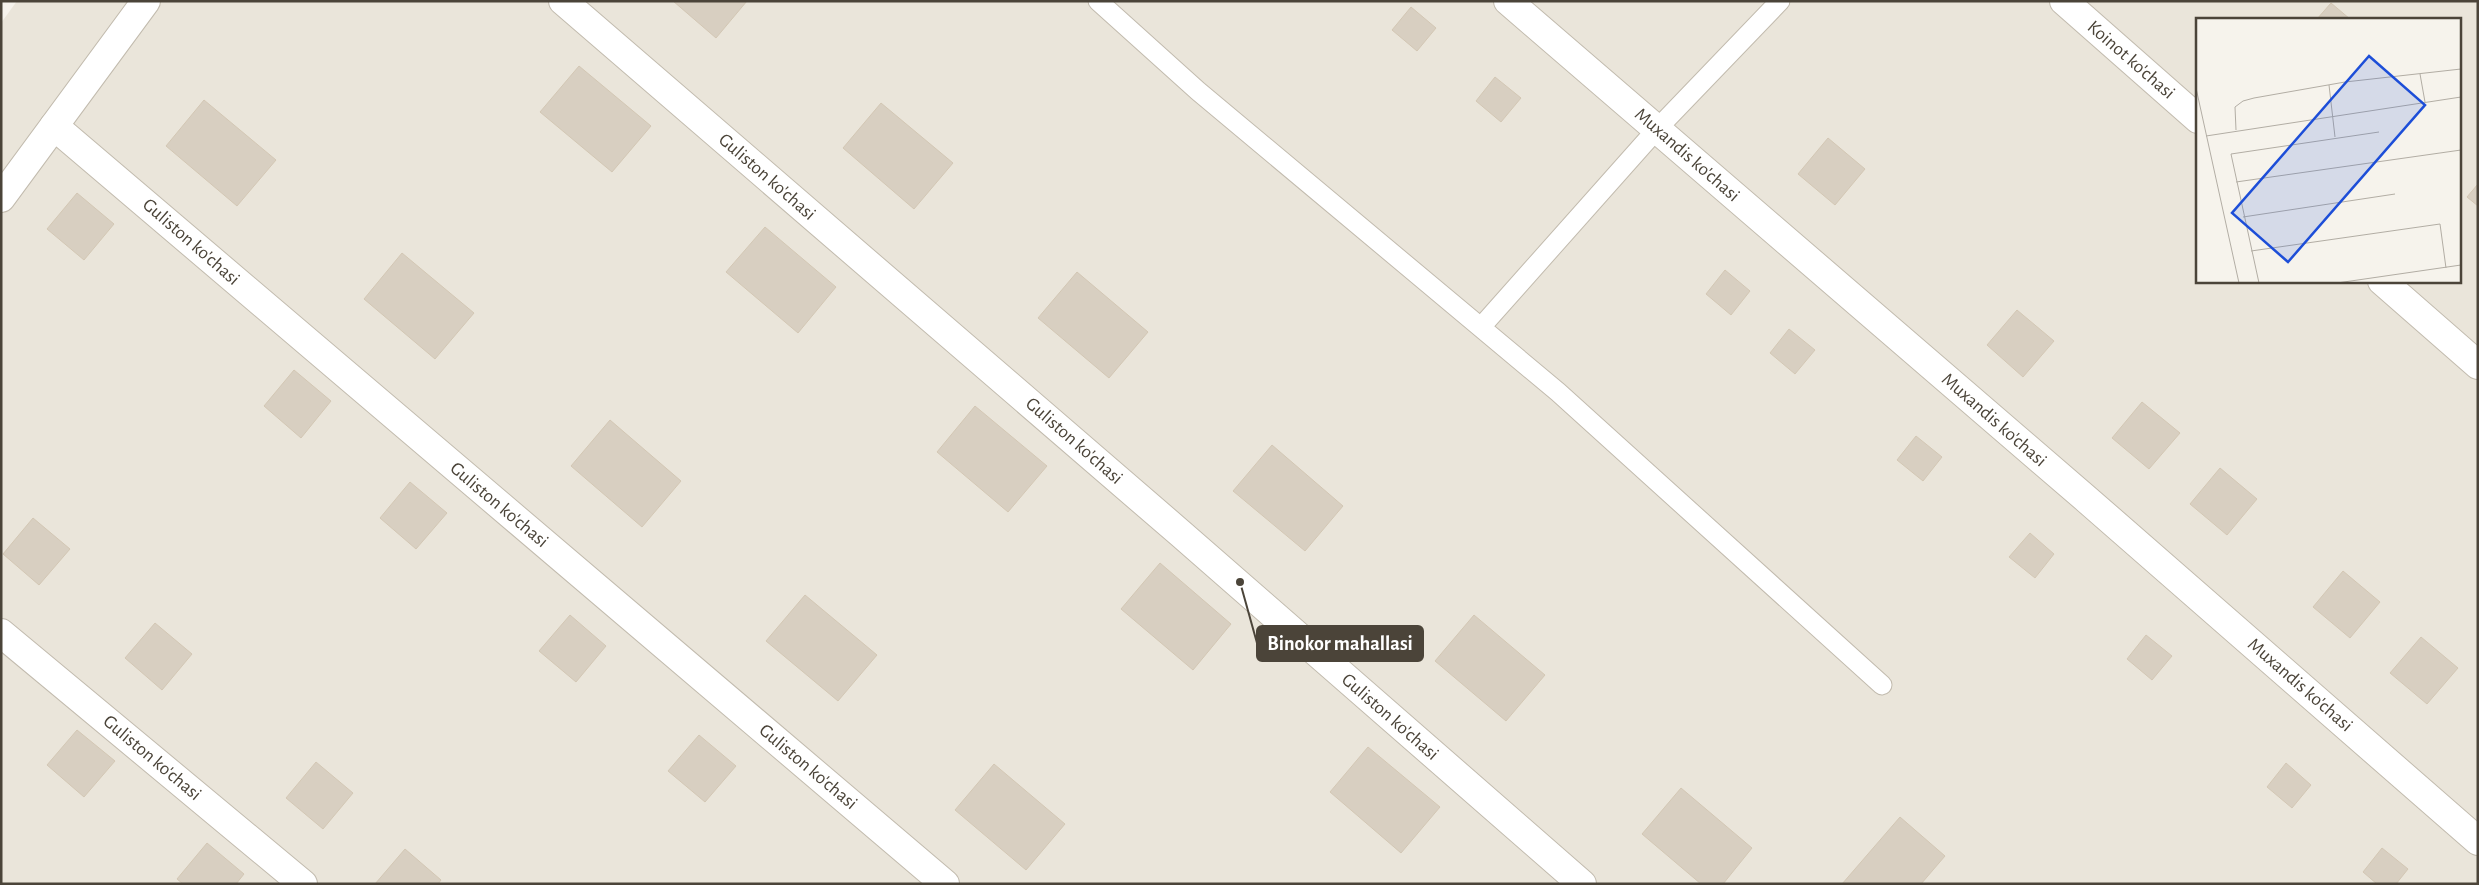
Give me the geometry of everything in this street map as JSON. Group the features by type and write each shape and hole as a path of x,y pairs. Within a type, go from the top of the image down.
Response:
{"street":[{"path":"1,198 146,1"},
{"name":"Guliston ko'chasi","path":"563,1 1173,526 1582,884"},
{"name":"Muxandis ko'chasi","path":"1508,1 2091,503 2478,841"},
{"name":"Koinot ko'chasi","path":"2064,1 2196,117"},
{"name":"Guliston ko'chasi","path":"54,126 945,884"},
{"path":"2383,282 2478,365"},
{"name":"Guliston ko'chasi","path":"1,633 303,884"}],"lane":[{"path":"1098,1 1198,90 1558,392 1882,684"},
{"path":"1481,327 1657,129 1780,1"}],"shaded area":[{"path":"17,1 2478,1 2478,884 1,884 1,23"}],"building":[{"path":"673,1 747,1 716,38"},
{"path":"2331,3 2349,18 2318,18"},
{"path":"1411,7 1436,28 1417,51 1392,30"},
{"path":"579,66 651,126 612,172 540,112"},
{"path":"1495,77 1521,98 1501,122 1476,101"},
{"path":"204,100 276,160 237,206 166,146"},
{"path":"881,103 953,163 914,209 843,148"},
{"path":"1828,138 1865,169 1835,205 1798,174"},
{"path":"2478,184 2478,206 2467,197"},
{"path":"77,193 114,224 84,260 47,229"},
{"path":"765,227 836,287 798,333 726,272"},
{"path":"402,253 474,313 435,359 364,299"},
{"path":"1725,270 1750,291 1731,315 1706,294"},
{"path":"1077,272 1148,332 1109,378 1038,318"},
{"path":"2017,310 2054,341 2023,377 1987,345"},
{"path":"1789,329 1815,350 1795,374 1770,353"},
{"path":"294,370 331,401 301,438 264,406"},
{"path":"2142,402 2180,433 2149,469 2112,438"},
{"path":"975,406 1047,466 1008,512 937,452"},
{"path":"610,420 681,481 642,527 571,466"},
{"path":"1916,436 1942,457 1923,481 1897,460"},
{"path":"1272,445 1343,506 1305,551 1233,491"},
{"path":"2220,468 2257,499 2227,535 2190,504"},
{"path":"410,482 447,513 416,549 380,518"},
{"path":"33,518 70,549 39,585 3,554"},
{"path":"2030,533 2054,554 2035,578 2009,557"},
{"path":"1160,563 1231,624 1193,670 1121,609"},
{"path":"2343,571 2380,602 2350,638 2313,607"},
{"path":"805,595 877,655 838,701 766,641"},
{"path":"570,615 606,646 576,682 539,651"},
{"path":"1474,615 1545,675 1506,721 1435,661"},
{"path":"155,623 192,654 162,690 125,658"},
{"path":"2146,635 2172,656 2152,680 2127,659"},
{"path":"2421,637 2458,668 2427,704 2390,673"},
{"path":"77,730 115,761 84,797 47,765"},
{"path":"699,735 736,766 705,802 668,771"},
{"path":"1368,747 1440,807 1401,853 1330,792"},
{"path":"316,762 353,793 323,829 286,798"},
{"path":"2286,763 2311,785 2292,808 2267,787"},
{"path":"994,764 1065,824 1026,870 955,810"},
{"path":"1681,788 1752,848 1723,884 1701,884 1642,834"},
{"path":"1900,817 1945,856 1921,884 1842,884"},
{"path":"207,843 244,874 236,884 183,884 177,879"},
{"path":"2382,848 2408,869 2396,884 2377,884 2363,872"},
{"path":"405,849 441,880 438,884 375,884"}],"place":[{"name":"Binokor mahallasi","path":"1240,582"}]}
